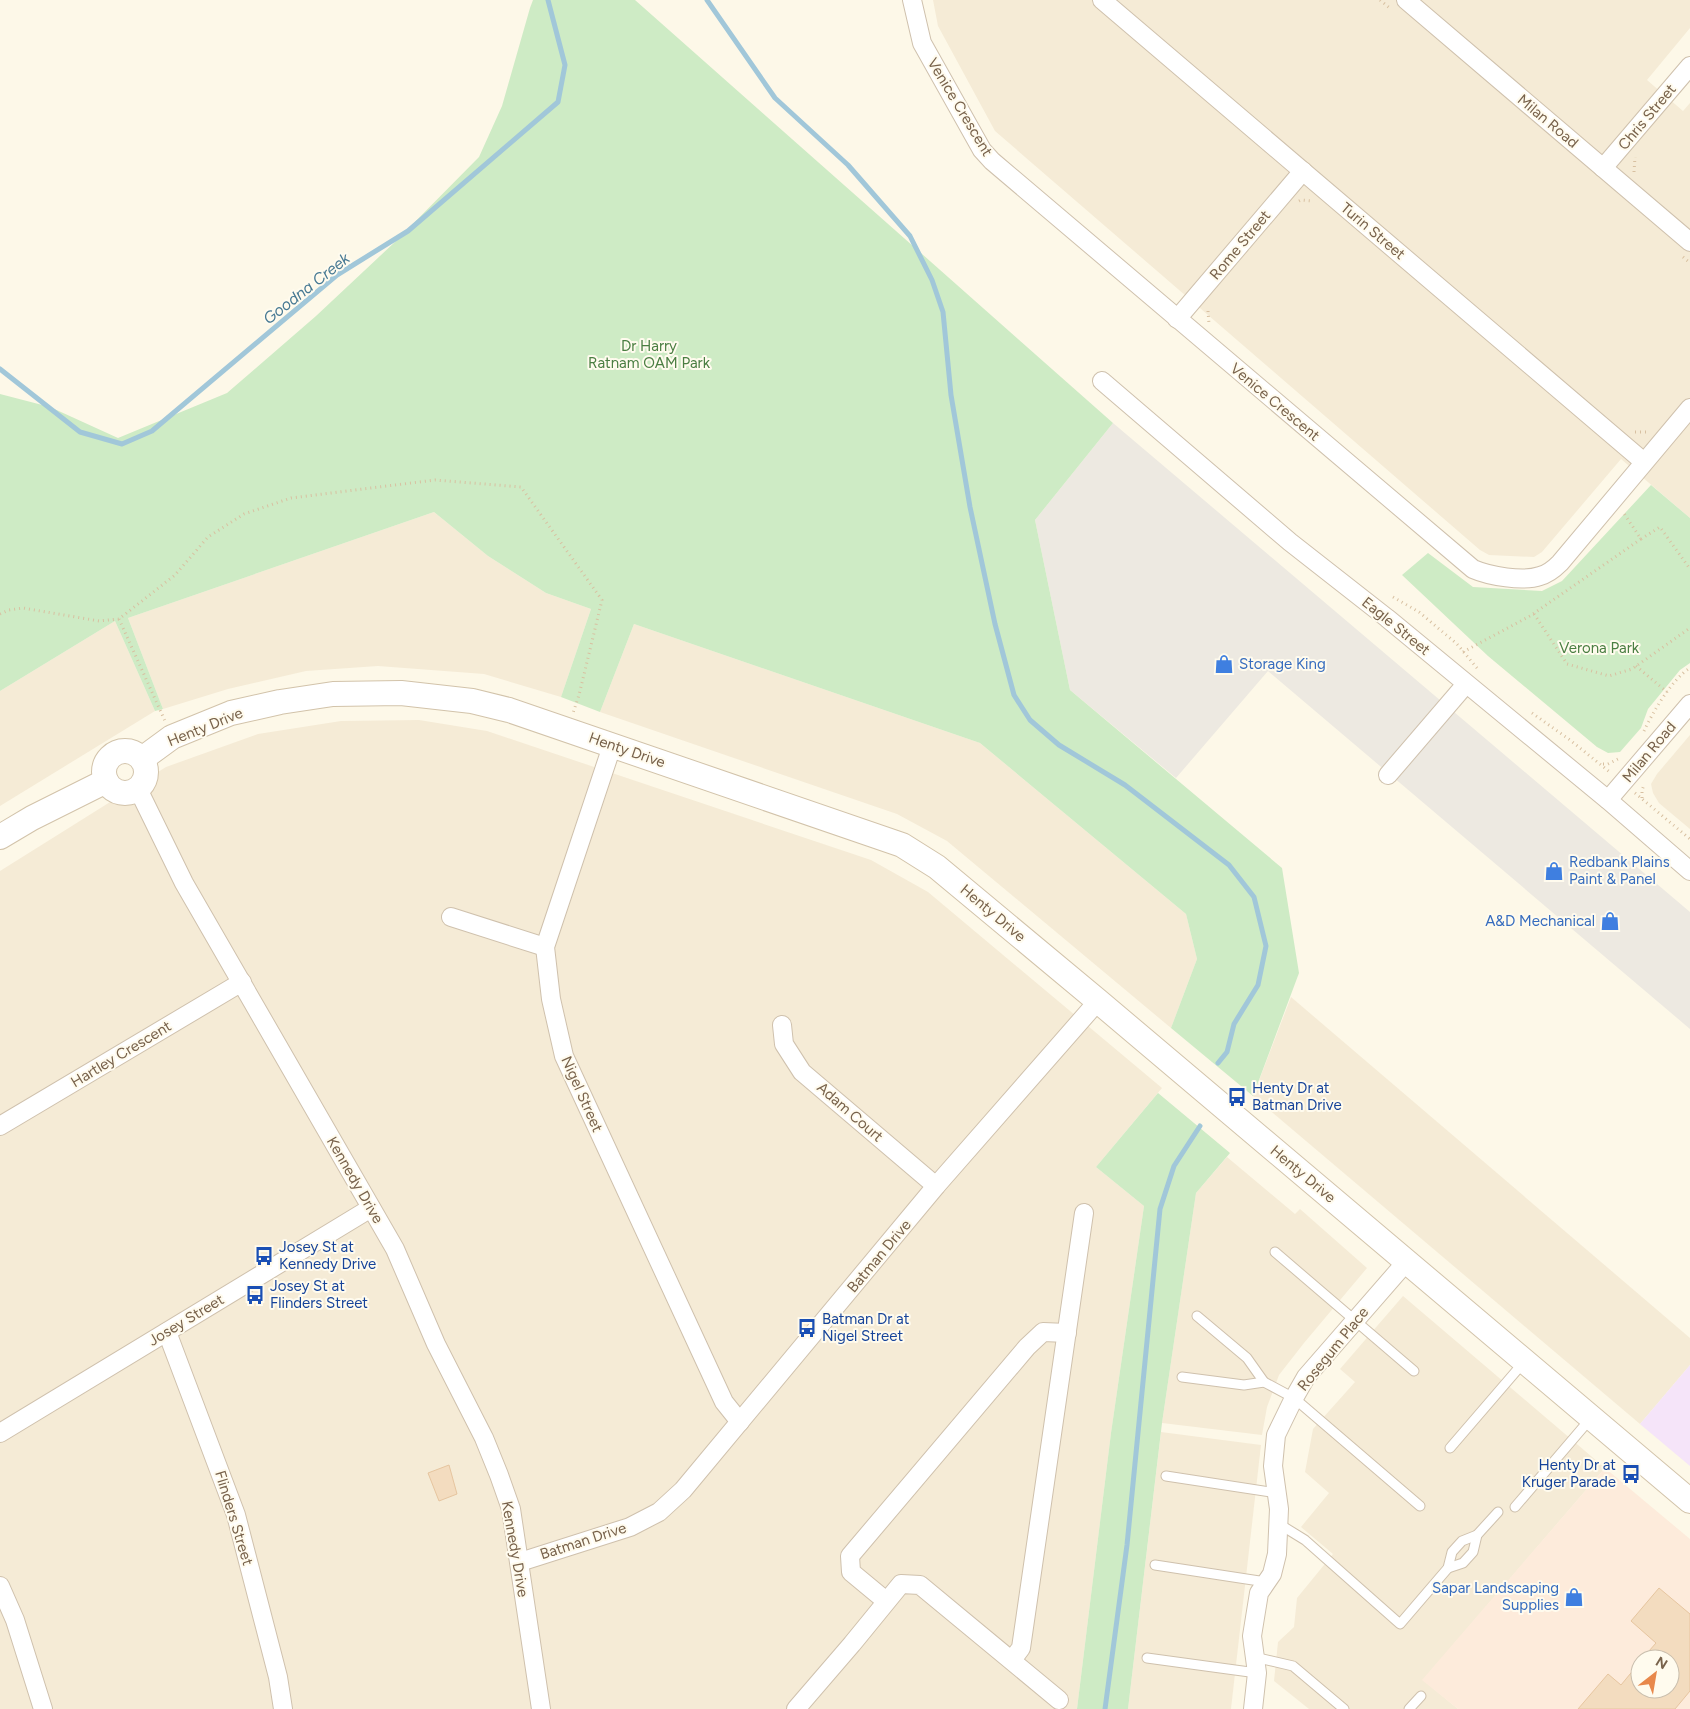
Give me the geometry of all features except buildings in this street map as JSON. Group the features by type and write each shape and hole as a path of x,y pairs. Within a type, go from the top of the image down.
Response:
{"street":[{"name":"Venice Crescent","path":"912,0 922,43 982,150 992,161 1182,313 1462,562 1473,569 1484,574 1527,578 1539,577 1550,572 1560,564 1639,457 1690,408"},
{"name":"Turin Street","path":"1102,0 1639,457"},
{"name":"Milan Road","path":"1406,0 1690,242"},
{"name":"Chris Street","path":"1603,168 1690,66"},
{"name":"Rome Street","path":"1182,313 1303,171"},
{"name":"Eagle Street","path":"1102,382 1290,542 1387,618 1608,800 1690,871"},
{"path":"1388,775 1466,684"},
{"name":"Henty Drive","path":"142,759 172,737 231,713 280,702 333,694 401,693 472,701 509,710 567,729 612,746 865,830 902,845 937,867 1098,1000 1690,1501"},
{"name":"Milan Road","path":"1608,800 1690,704"},
{"name":"Nigel Street","path":"612,746 544,947 551,999 564,1056 724,1402 740,1422"},
{"path":"127,751 138,755 145,764 145,780 134,792 123,794 113,789 106,781 104,776 105,765 116,753 127,751"},
{"path":"0,837 32,818 106,781"},
{"name":"Kennedy Drive","path":"138,789 184,883 395,1249 436,1344 484,1438 499,1474 510,1509 520,1562 541,1709"},
{"path":"451,917 544,947"},
{"name":"Hartley Crescent","path":"0,1126 242,982"},
{"name":"Batman Drive","path":"520,1562 630,1526 659,1512 683,1490 936,1186 1098,1000"},
{"name":"Adam Court","path":"782,1026 784,1044 802,1072 936,1186"},
{"name":"Josey Street","path":"0,1433 371,1208"},
{"path":"1012,1660 1022,1648 1084,1213"},
{"name":"Rosegum Place","path":"1253,1709 1255,1665 1252,1636 1259,1593 1272,1574 1278,1554 1279,1509 1273,1466 1276,1435 1306,1377 1407,1262"},
{"name":"Flinders Street","path":"167,1332 236,1515 278,1677 283,1709"},
{"path":"886,1601 851,1572 850,1556 1028,1347 1043,1332 1067,1333"},
{"path":"798,1708 900,1584 920,1586 1059,1700"},
{"path":"0,1586 15,1620 42,1709"}],"lane":[{"path":"1275,1252 1414,1371"},
{"path":"1197,1316 1247,1358 1264,1382 1294,1398 1420,1506"},
{"path":"1450,1448 1524,1361"},
{"path":"1182,1377 1244,1385 1264,1382"},
{"path":"1515,1507 1592,1418"},
{"path":"1166,1476 1277,1493"},
{"path":"1278,1524 1304,1540 1400,1624 1448,1568 1452,1552 1462,1541 1477,1536 1498,1512"},
{"path":"1448,1568 1463,1563 1474,1552 1477,1536"},
{"path":"1155,1565 1266,1582"},
{"path":"1147,1658 1293,1666 1344,1709"},
{"path":"1409,1709 1421,1696"}],"path":[{"path":"1294,204 1302,200 1317,202 1325,191"},
{"path":"1182,313 1211,329 1207,313 1208,308"},
{"path":"1639,457 1651,431"},
{"path":"0,614 9,610 23,608 100,621 119,619 175,575 208,537 244,514 292,498 436,480 521,488 602,600 579,695 567,729"},
{"path":"1641,539 1660,527 1690,569"},
{"path":"1393,597 1419,612 1457,644 1474,666 1482,672"},
{"path":"1534,614 1567,664 1609,676 1632,669 1690,628"},
{"path":"119,619 172,737"},
{"path":"1636,666 1667,692"},
{"path":"1638,738 1644,731 1656,705 1690,668"},
{"path":"1526,709 1601,764 1690,839"},
{"path":"1601,764 1608,764 1619,759 1625,752"}],"shaded area":[{"path":"933,0 1690,0 1690,28 1647,80 1683,111 1690,103 1690,518 1621,459 1542,552 1534,557 1489,555 1480,550 995,131 938,26"},
{"path":"1113,423 1690,912 1690,1029 1268,671 1176,778 1070,690 1035,520"},
{"path":"434,512 488,556 546,593 591,609 561,697 484,674 378,666 306,671 228,689 163,709 128,618"},
{"path":"115,621 155,711 0,806 0,691"},
{"path":"634,624 980,743 1186,914 1197,959 1171,1028 947,841 897,814 600,712"},
{"path":"419,720 487,731 871,860 928,892 1162,1088 1096,1167 1144,1206 1111,1433 1077,1709 0,1709 0,871 166,767 258,734 341,721"},
{"path":"1690,735 1690,829 1659,803 1653,793 1651,784 1657,774"},
{"path":"1291,997 1690,1338 1690,1365 1640,1424 1253,1096"},
{"path":"1227,1157 1295,1214 1300,1209 1367,1268 1279,1375 1267,1407 1262,1435 1162,1423 1196,1193"},
{"path":"1403,1296 1605,1468 1423,1680 1458,1709 1309,1709 1274,1681 1278,1642 1294,1627 1297,1598 1333,1554 1301,1527 1329,1493 1305,1472 1313,1429 1355,1382 1340,1369"},
{"path":"1690,1365 1690,1466 1640,1424"},
{"path":"1161,1432 1261,1445 1231,1709 1128,1709"},
{"path":"1605,1468 1690,1539 1690,1709 1458,1709 1422,1680"}],"green space":[{"name":"Dr Harry Ratnam OAM Park","path":"533,0 635,0 1113,423 1035,520 1070,690 1282,868 1299,973 1253,1096 1171,1028 1197,959 1186,914 980,743 634,624 600,712 561,697 591,609 546,593 488,556 434,512 128,618 163,709 155,711 115,621 0,691 0,394 50,407 118,438 227,393 316,316 396,241 479,157 502,106"},
{"name":"Verona Park","path":"1651,485 1690,518 1690,663 1680,670 1648,709 1641,728 1620,752 1608,753 1597,747 1488,656 1402,575 1428,553 1473,587 1542,591 1562,581"},
{"path":"1158,1093 1230,1153 1196,1193 1162,1423 1128,1709 1077,1709 1111,1433 1144,1206 1096,1167"}],"waterway":[{"name":"Goodna Creek","path":"0,369 80,432 122,444 152,431 337,275 408,231 558,102 565,65 548,0"},
{"path":"707,0 775,98 848,165 910,236 932,280 943,312 951,395 970,507 995,624 1014,695 1030,720 1059,745 1125,785 1229,865 1254,897 1266,946 1258,985 1234,1024 1227,1052 1218,1063"},
{"path":"1105,1709 1127,1545 1160,1209 1174,1166 1200,1126"}],"place":[{"name":"Storage King","path":"1224,664"},
{"name":"Redbank Plains Paint & Panel","path":"1554,871"},
{"name":"A&D Mechanical","path":"1610,921"},
{"name":"Henty Dr at Batman Drive","path":"1237,1097"},
{"name":"Josey St at Kennedy Drive","path":"264,1256"},
{"name":"Josey St at Flinders Street","path":"255,1295"},
{"name":"Batman Dr at Nigel Street","path":"807,1328"},
{"name":"Henty Dr at Kruger Parade","path":"1631,1474"},
{"name":"Sapar Landscaping Supplies","path":"1574,1597"}]}
